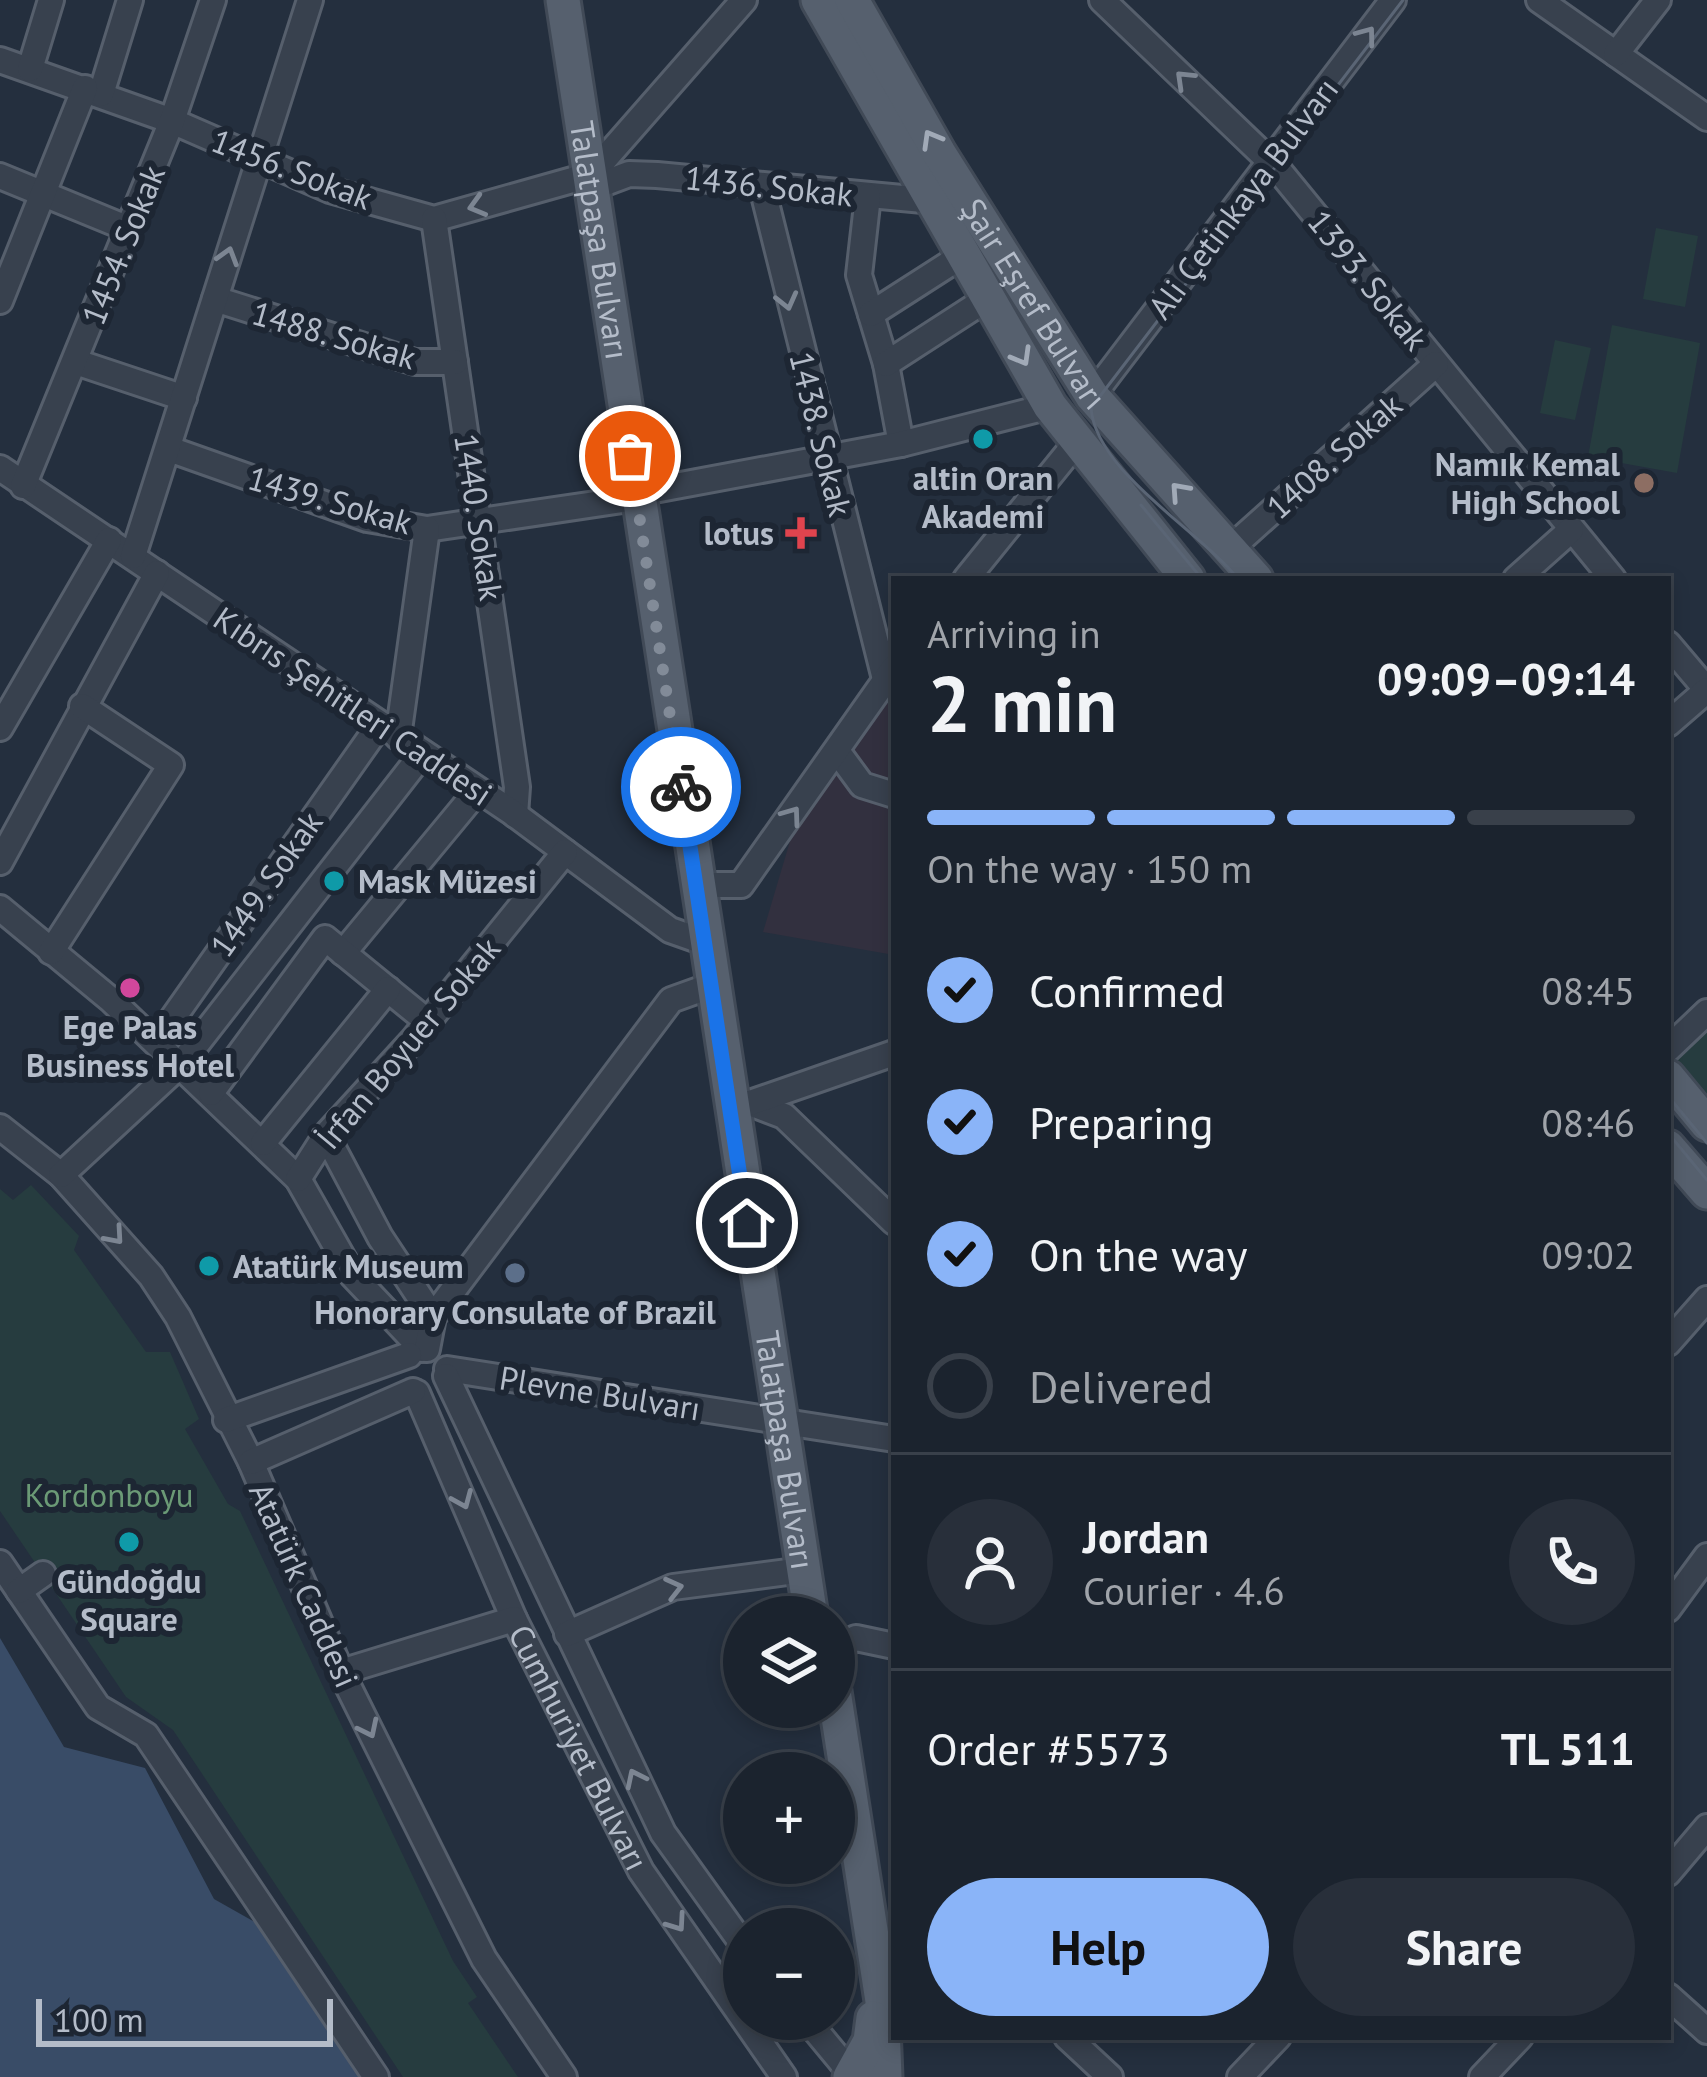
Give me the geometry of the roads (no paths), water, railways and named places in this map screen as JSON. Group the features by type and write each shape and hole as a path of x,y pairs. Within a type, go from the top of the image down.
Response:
{"main road":[{"name":"Talatpaşa Bulvarı","path":"563,0 605,164"},
{"name":"Talatpaşa Bulvarı","path":"581,0 710,986 819,1596"},
{"name":"Şair Eşref Bulvarı","path":"818,0 1051,406 1186,576"},
{"name":"Şair Eşref Bulvarı","path":"852,0 939,153 1092,396 1254,576"},
{"name":"Talatpaşa Bulvarı","path":"645,494 750,1103 807,1596"},
{"path":"1671,1081 1707,1124"},
{"path":"1671,1150 1707,1192"},
{"path":"827,1728 874,2012 860,2076"},
{"path":"841,1728 888,1994 860,2076"}],"street":[{"path":"30,69 51,0"},
{"path":"0,301 130,0"},
{"name":"1454. Sokak","path":"23,486 172,122 213,0"},
{"path":"134,556 310,0"},
{"path":"434,219 605,164 744,0"},
{"name":"1393. Sokak","path":"1102,0 1270,161 1610,576"},
{"name":"Ali Çetinkaya Bulvarı","path":"1092,396 1394,0"},
{"path":"1539,0 1707,118"},
{"path":"1616,54 1658,0"},
{"name":"1456. Sokak","path":"0,60 172,122 330,190 434,219"},
{"path":"605,164 639,175"},
{"name":"1436. Sokak","path":"605,164 639,175 934,201"},
{"path":"0,176 129,229"},
{"name":"1438. Sokak","path":"762,187 826,454 891,676"},
{"path":"868,196 859,275 886,364 901,444"},
{"name":"1440. Sokak","path":"434,219 518,787 515,815"},
{"path":"871,314 963,255"},
{"path":"886,364 988,298"},
{"name":"1488. Sokak","path":"214,299 415,362 455,362"},
{"path":"76,362 184,398"},
{"name":"1408. Sokak","path":"1231,548 1436,364"},
{"name":"1439. Sokak","path":"169,449 367,518 427,529 480,524 826,454 901,444 1051,406"},
{"path":"968,576 1076,442"},
{"name":"Kıbrıs Şehitleri Caddesi","path":"0,468 515,815 670,930 704,942"},
{"path":"388,732 427,529"},
{"path":"1519,576 1571,530"},
{"path":"0,728 109,540"},
{"path":"0,862 157,573"},
{"path":"1671,648 1707,690 1671,721"},
{"path":"711,885 741,885 891,676"},
{"path":"51,952 171,765 82,706"},
{"name":"1449. Sokak","path":"156,1042 223,944 388,732"},
{"path":"837,751 862,785 891,794"},
{"path":"61,1175 181,1064 423,753"},
{"path":"211,1093 334,945 478,790"},
{"name":"İrfan Boyuer Sokak","path":"298,1179 334,1126 428,1022 566,852"},
{"path":"0,908 181,1064 263,1143 298,1179 353,1276 419,1351 443,1358 447,1373 439,1389 415,1392 250,1462"},
{"path":"223,944 255,967"},
{"path":"334,945 428,1022"},
{"path":"415,1392 402,1374 419,1351 433,1317 671,1000 710,986"},
{"path":"263,1143 388,989"},
{"path":"1671,1046 1707,1012"},
{"path":"750,1103 891,1054"},
{"path":"307,1089 334,1126 380,1237 433,1317"},
{"path":"750,1103 784,1116 891,1219"},
{"name":"Atatürk Caddesi","path":"0,1127 61,1175 169,1303 250,1462 341,1672 484,1959 564,2077"},
{"path":"1671,1340 1707,1299"},
{"path":"226,1420 419,1351"},
{"name":"Plevne Bulvarı","path":"447,1373 891,1439"},
{"name":"Cumhuriyet Bulvarı","path":"447,1373 663,1833 723,1917"},
{"name":"Cumhuriyet Bulvarı","path":"415,1392 514,1619 640,1871 784,2077"},
{"path":"786,1426 891,1448"},
{"path":"1686,1585 1707,1556"},
{"path":"0,1563 98,1707 146,1735 376,2077"},
{"path":"567,1634 673,1587 803,1570"},
{"path":"19,1591 43,1574"},
{"path":"341,1672 514,1619"},
{"path":"855,1638 891,1645"},
{"path":"1671,1870 1707,1828"},
{"path":"1671,1999 1707,2031"},
{"path":"826,2040 860,2076"},
{"path":"1070,2040 1111,2077"},
{"path":"1240,2077 1275,2040"},
{"path":"1482,2077 1517,2040"}],"water":[{"path":"0,1638 64,1747 145,1768 214,1899 278,1935 367,2077 0,2077"}],"tram line":[{"path":"1235,576 1129,477 1097,432 1091,408 1403,0"},
{"path":"1141,505 1200,576"},
{"path":"1671,1100 1707,1143"},
{"path":"1671,1137 1707,1180"}],"place":[{"name":"altin Oran Akademi","path":"983,439"},
{"name":"Namık Kemal High School","path":"1644,483"},
{"name":"lotus","path":"801,533"},
{"name":"Mask Müzesi","path":"334,881"},
{"name":"Ege Palas Business Hotel","path":"130,988"},
{"name":"Atatürk Museum","path":"209,1266"},
{"name":"Honorary Consulate of Brazil","path":"515,1273"},
{"name":"Gündoğdu Square","path":"129,1542"}],"park label":[{"name":"Kordonboyu","path":"109,1495"}]}
